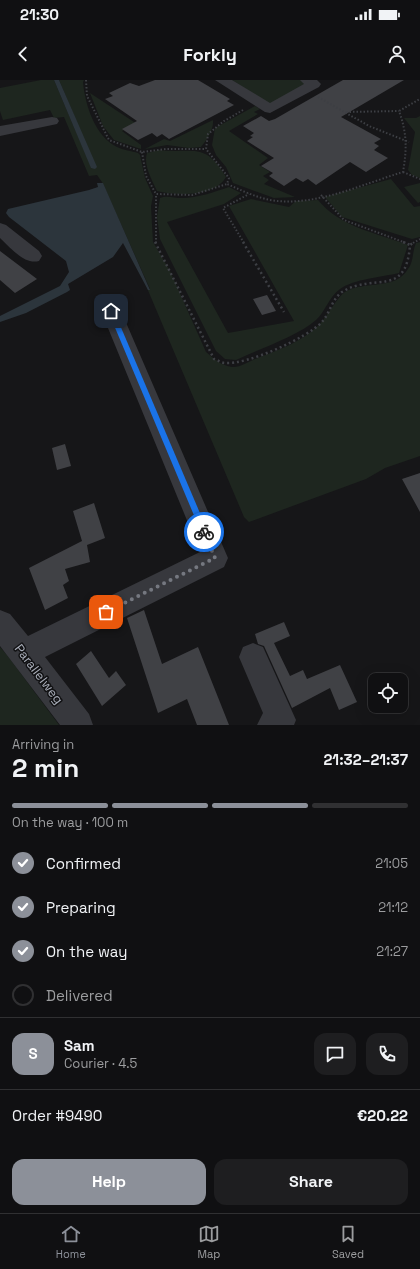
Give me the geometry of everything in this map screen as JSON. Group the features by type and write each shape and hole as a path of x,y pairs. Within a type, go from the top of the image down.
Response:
{"street":[{"path":"222,80 270,110 305,85"},
{"path":"0,131 52,121"},
{"path":"0,229 33,256"},
{"path":"24,653 215,558 111,311"},
{"name":"Parallelweg","path":"0,624 24,653 78,725"},
{"path":"253,657 281,720 272,725"}],"path":[{"path":"86,80 87,96 109,140 142,152 166,149 206,149"},
{"path":"305,85 369,126 409,142"},
{"path":"345,112 399,111 420,99"},
{"path":"227,184 229,178 206,149 208,134 224,121 258,102"},
{"path":"399,111 407,130 409,142 403,172"},
{"path":"142,152 146,176 156,194 155,242 214,359 226,364 248,361 305,333 321,322 336,298 347,289 381,283 401,274 410,258 410,244"},
{"path":"156,194 175,196 197,195 227,184 250,194 282,201 321,195 403,172 420,179"},
{"path":"250,194 223,208 284,312"},
{"path":"321,195 344,220 410,244 420,239"}],"shaded area":[{"path":"41,80 54,80 92,169 75,118 59,80 84,80 86,100 92,119 97,128 109,142 117,147 138,153 140,155 145,178 153,196 151,206 153,242 170,271 206,352 225,365 232,367 241,366 304,337 319,325 345,292 361,286 388,283 402,276 411,263 416,243 420,242 420,456 385,468 366,479 249,522 244,517 147,288 150,289 102,182 97,175 89,176 64,117 54,118 50,110 3,120 0,111 0,88"},
{"path":"54,80 59,80 97,167 95,169 91,168"},
{"path":"232,80 301,80 306,86 269,104"},
{"path":"90,93 137,124 122,131 141,145 141,149 114,140 103,126"},
{"path":"255,106 260,109 254,112 258,114 229,131 268,158 259,165 270,172 263,176 269,180 264,184 295,197 274,198 233,183 226,167 216,155 212,145 215,128"},
{"path":"420,116 420,178 412,175 408,170 415,132 404,118 416,118"},
{"path":"213,120 208,138 201,147 189,148 167,145 145,149 164,139 170,141"},
{"path":"159,150 190,151 205,154 211,158 226,177 221,184 205,192 175,194 157,191 149,172 146,158 147,153"},
{"path":"391,179 414,207 420,206 420,237 412,239 342,217 325,197"},
{"path":"97,183 103,183 150,290 148,290 123,243 113,257 68,284 70,290 67,292 26,313 0,322 0,316 60,286 69,272 66,261 9,217 6,213 8,209 89,190 98,187"},
{"path":"420,183 420,202 418,203 404,187"},
{"path":"229,187 241,193 224,204 167,222 228,333 294,321 229,206 251,199 289,207 296,201 318,200 337,217 348,223 408,245 399,273 360,281 346,286 336,292 322,313 308,326 278,342 236,360 225,359 216,351 160,239 157,217 160,198 194,197"},
{"path":"0,647 7,655 59,725 0,725"}],"building":[{"path":"155,80 198,80 230,99 227,101 234,105 169,139 162,134 157,137 152,133 138,140 122,129 137,121 105,99 113,96 109,93 130,83 139,86"},
{"path":"343,80 404,80 341,117 381,139 374,143 379,146 374,150 388,158 366,172 350,162 316,185 308,179 303,182 296,178 284,186 269,176 273,173 261,166 274,158 247,141 253,137 250,136 254,133 243,126 261,116 269,121 275,119"},
{"path":"0,251 37,279 15,293 0,280"},
{"path":"267,295 276,311 262,315 253,299"},
{"path":"65,444 71,466 57,470 52,448"},
{"path":"420,473 420,512 402,479"},
{"path":"94,503 105,538 87,545 90,562 65,569 69,581 63,585 68,598 45,610 29,568 82,541 73,511"},
{"path":"144,610 162,664 198,647 229,725 197,725 187,699 158,713 127,618"},
{"path":"284,622 290,636 274,643 290,676 303,670 307,679 340,665 357,702 339,710 330,688 292,708 264,646 258,644 255,634"},
{"path":"91,651 109,678 116,671 126,685 102,706 76,664"}],"way so far":[{"path":"106,612 215,558 204,532"}],"route":[{"path":"111,311 204,532"}]}
